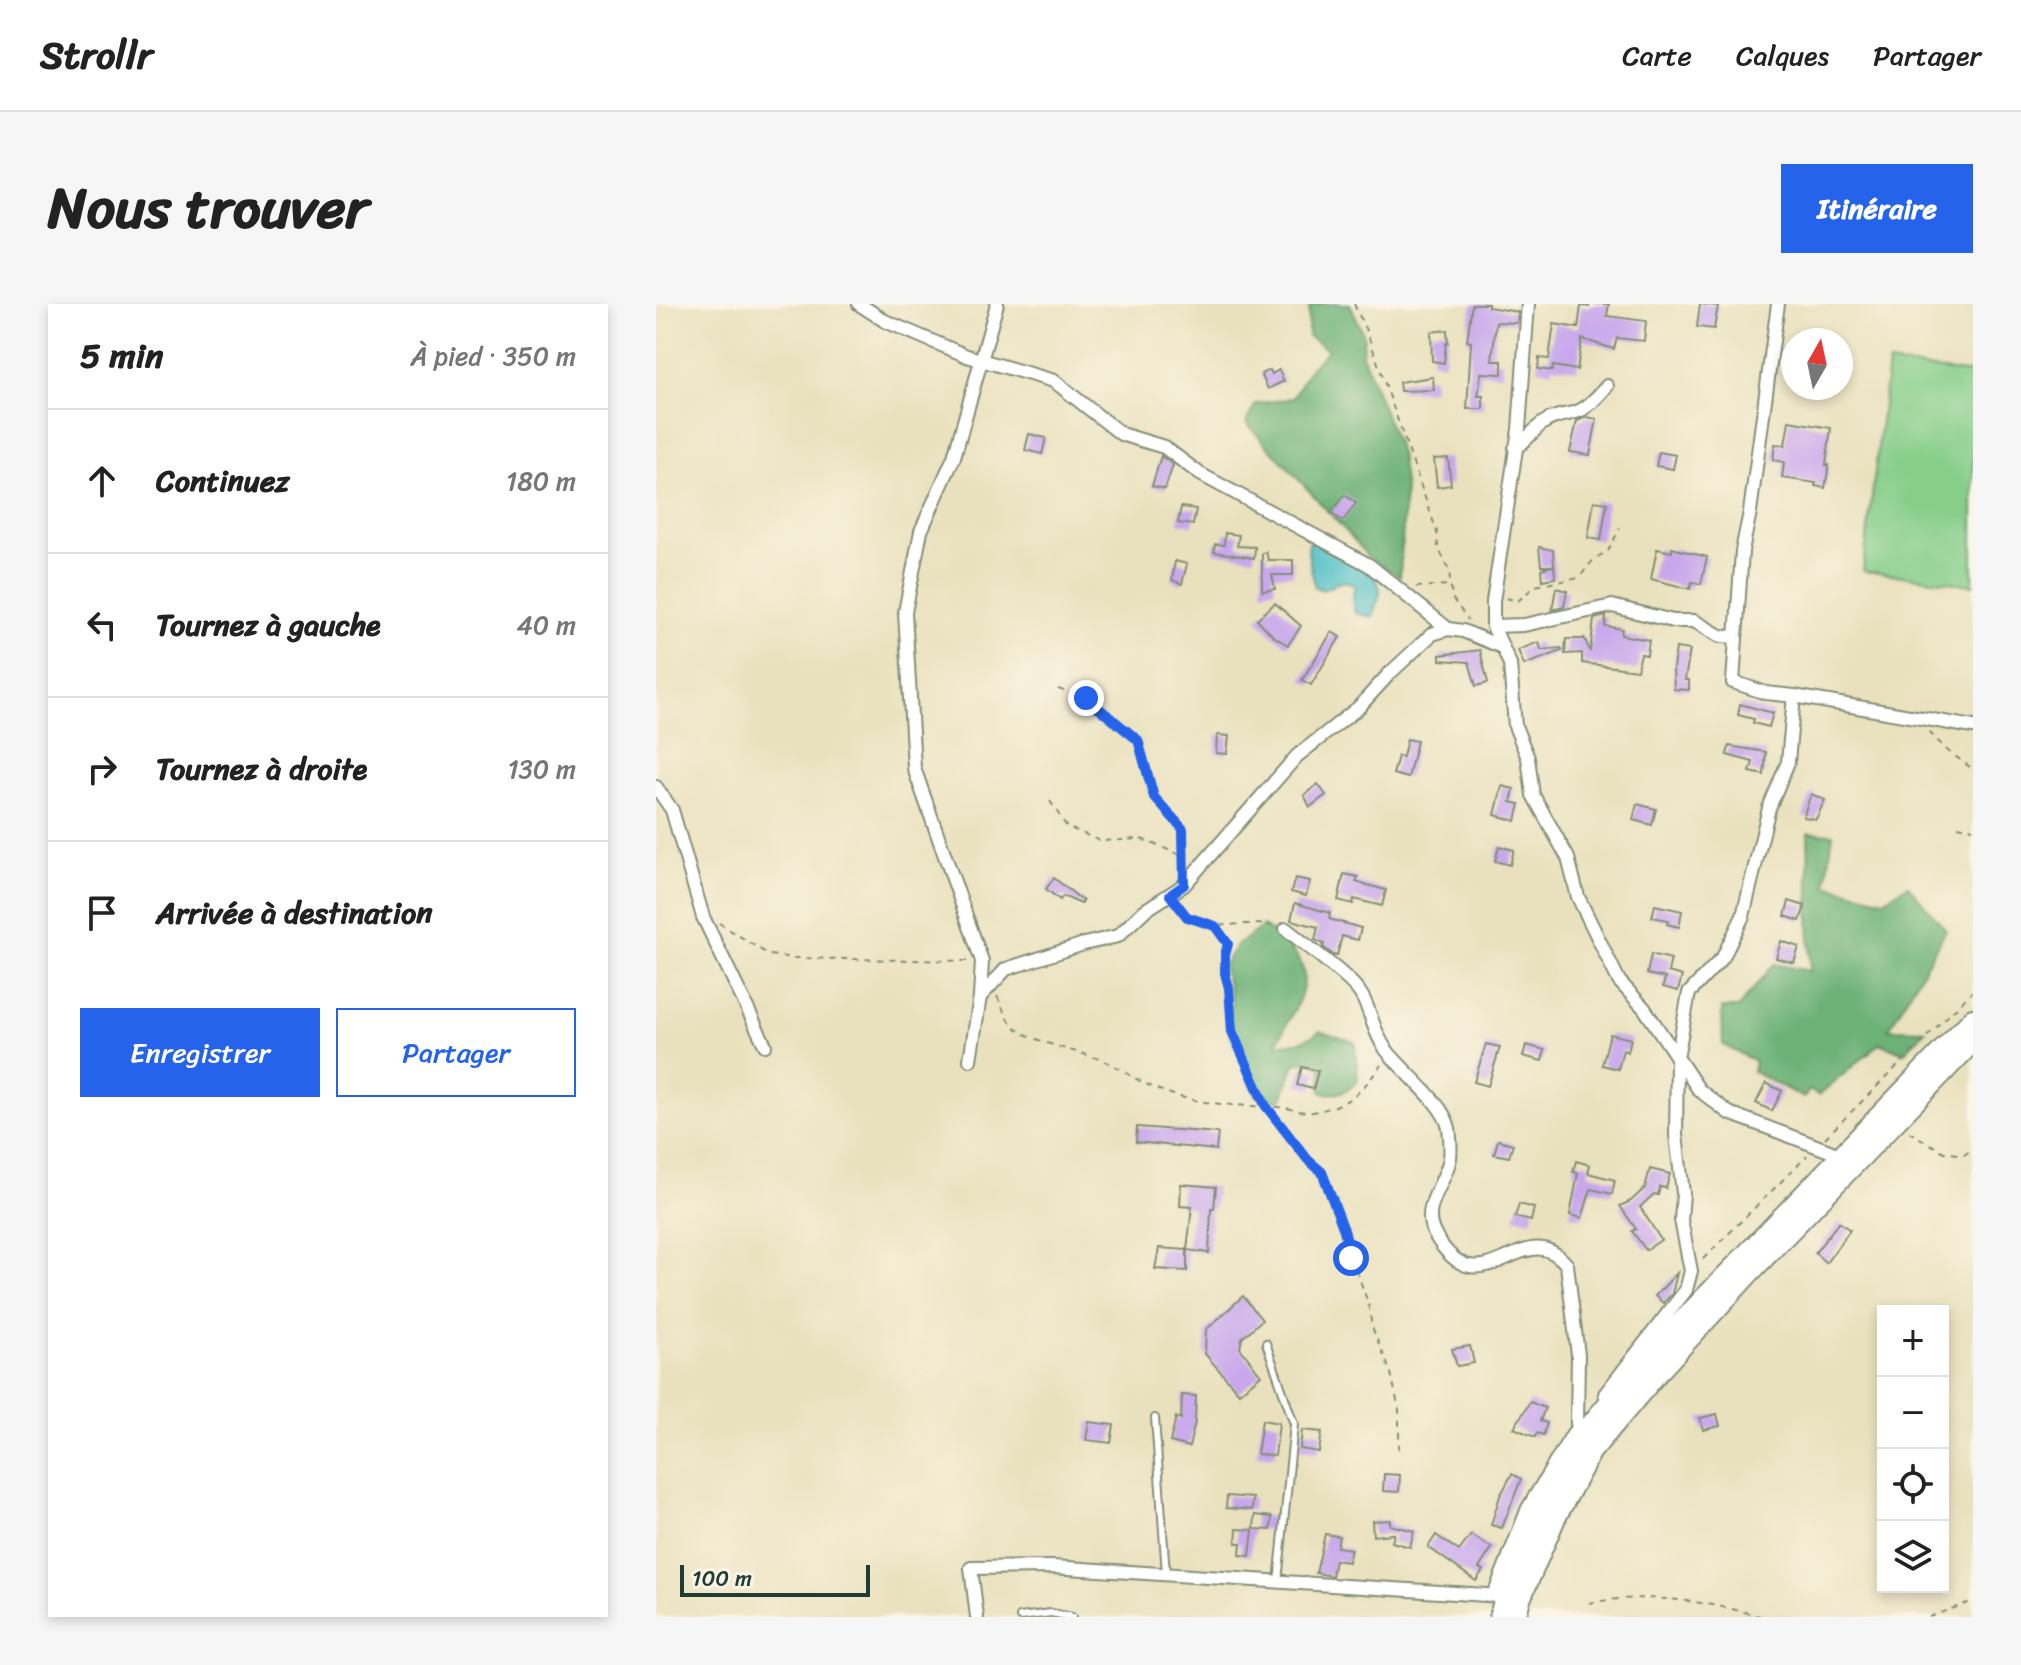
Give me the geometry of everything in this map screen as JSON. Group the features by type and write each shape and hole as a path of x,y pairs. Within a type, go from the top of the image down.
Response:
{"main road":[{"path":"1508,1602 1543,1508 1580,1431 1973,1019"},
{"path":"1500,1617 1591,1451 1709,1316 1973,1041"}],"street":[{"path":"859,304 885,321 981,361 1054,381 1121,434 1164,447 1200,474 1369,565 1448,629"},
{"path":"970,1060 982,961 914,768 905,612 921,531 954,457 997,304"},
{"path":"1528,304 1515,448 1493,601 1493,626 1510,664 1515,726 1528,758 1533,795 1568,858 1578,897 1619,981 1644,1008 1699,1090 1729,1113 1840,1155"},
{"path":"1778,304 1742,551 1733,682 1766,693 1973,727"},
{"path":"1515,448 1529,439 1539,425 1561,413 1578,411 1594,401 1607,386"},
{"path":"1493,626 1524,625 1612,606 1673,621 1694,621 1720,636 1736,637"},
{"path":"980,997 1006,969 1118,936 1144,911 1184,885 1297,756 1358,708 1432,634 1448,629 1463,631 1502,647"},
{"path":"1580,1431 1686,1290 1691,1271 1681,1220 1683,1193 1676,1135 1677,1058 1689,993 1723,957 1743,916 1769,808 1788,762 1794,696"},
{"path":"656,787 672,810 703,917 765,1045"},
{"path":"1286,929 1359,991 1383,1046 1439,1109 1449,1126 1450,1159 1432,1200 1431,1213 1433,1231 1456,1261 1473,1268 1485,1268 1528,1249 1545,1249 1559,1255 1567,1265 1578,1355 1580,1431"},
{"path":"977,1617 971,1568 1052,1567 1508,1602"}],"lane":[{"path":"1266,1343 1294,1424 1278,1582"},
{"path":"1155,1418 1166,1575"},
{"path":"1020,1617 1051,1613 1072,1617"}],"path":[{"path":"1354,304 1368,335 1432,518 1438,547 1449,570 1452,598 1483,640"},
{"path":"1493,601 1503,598 1518,601 1535,586 1579,578 1594,559 1608,551 1620,528"},
{"path":"1397,588 1451,585"},
{"path":"1058,689 1086,698 1138,740 1154,797 1183,829 1184,885"},
{"path":"1926,728 1948,751 1973,769"},
{"path":"1050,801 1067,827 1101,841 1141,839 1183,856"},
{"path":"1958,826 1973,829"},
{"path":"1170,895 1187,917 1215,926 1264,924 1286,929"},
{"path":"703,917 722,924 769,955 982,961"},
{"path":"1215,926 1228,944 1225,973 1232,1031 1266,1106 1308,1160 1322,1172 1368,1303 1372,1327 1391,1373 1399,1410 1399,1451"},
{"path":"992,984 1007,1017 1018,1030 1102,1060 1140,1081 1199,1102 1225,1106 1290,1107 1309,1114 1346,1103 1362,1091 1389,1053"},
{"path":"1691,1271 1973,991"},
{"path":"1894,1124 1944,1152 1964,1155 1973,1149"},
{"path":"1589,1603 1613,1599 1676,1598 1763,1617"},
{"path":"1929,1617 1973,1601"}],"green space":[{"path":"1312,304 1350,304 1364,336 1362,354 1400,453 1405,490 1400,577 1367,556 1246,422 1256,404 1293,398 1310,368 1328,350 1308,336 1309,308"},
{"path":"1888,363 1973,374 1973,585 1863,571"},
{"path":"1808,833 1833,834 1826,885 1884,900 1908,885 1946,930 1889,1029 1926,1030 1904,1053 1880,1043 1819,1095 1809,1090 1804,1098 1753,1072 1755,1061 1723,1045 1722,1008 1738,1008 1774,964 1810,971"},
{"path":"1263,926 1288,946 1303,971 1301,995 1277,1044 1300,1041 1320,1031 1355,1042 1358,1080 1346,1091 1332,1094 1321,1092 1322,1067 1308,1061 1295,1064 1281,1101 1256,1096 1227,1027 1232,1002 1223,966 1236,946"}],"water":[{"path":"1314,540 1343,554 1373,576 1380,593 1373,617 1355,613 1352,600 1355,586 1351,583 1339,582 1323,590 1315,587 1308,552 1309,543"}],"building":[{"path":"1472,304 1488,304 1488,307 1518,312 1517,323 1496,322 1492,361 1502,361 1502,374 1481,373 1478,396 1483,396 1483,409 1467,409 1471,342 1467,341"},
{"path":"1590,304 1609,304 1607,316 1646,321 1644,341 1617,338 1614,349 1582,339 1577,370 1553,366 1552,371 1538,369 1539,358 1549,359 1554,324 1578,328 1581,306 1589,307"},
{"path":"1700,304 1718,306 1714,329 1697,327"},
{"path":"1447,330 1444,363 1432,361 1431,332"},
{"path":"1270,370 1272,374 1279,370 1284,381 1268,389 1261,374"},
{"path":"1433,377 1434,390 1400,391 1399,382"},
{"path":"1587,417 1597,419 1590,455 1570,452 1577,421"},
{"path":"1789,421 1831,428 1825,488 1815,486 1816,483 1782,478 1784,462 1773,460 1775,444 1785,445"},
{"path":"1029,434 1046,438 1042,454 1025,450"},
{"path":"1659,452 1676,455 1673,469 1656,466"},
{"path":"1161,456 1173,465 1165,489 1152,486"},
{"path":"1448,458 1451,485 1437,487 1434,459"},
{"path":"1345,495 1356,503 1343,521 1331,513"},
{"path":"1594,501 1607,503 1601,540 1588,538"},
{"path":"1181,507 1196,509 1193,525 1178,523"},
{"path":"1225,533 1239,535 1237,546 1255,547 1254,558 1214,552 1215,544 1224,545"},
{"path":"1539,547 1553,550 1555,578 1542,580 1541,569 1553,566 1541,566"},
{"path":"1672,548 1707,557 1701,584 1692,582 1690,589 1651,579 1657,549 1672,552"},
{"path":"1266,552 1268,560 1293,560 1293,575 1272,575 1275,589 1262,591 1262,553"},
{"path":"1175,561 1187,564 1182,584 1172,580"},
{"path":"1556,588 1567,591 1564,607 1552,610"},
{"path":"1275,603 1301,626 1288,645 1273,636 1257,619"},
{"path":"1606,616 1605,626 1622,629 1621,635 1649,640 1647,655 1641,654 1637,670 1582,663 1582,653 1565,654 1566,639 1584,637 1590,652 1594,619"},
{"path":"1332,632 1340,637 1311,685 1302,680"},
{"path":"1539,642 1541,650 1561,648 1562,651 1524,665 1518,650"},
{"path":"1676,648 1690,650 1685,680 1689,680 1689,690 1674,689"},
{"path":"1480,650 1488,683 1476,686 1469,662 1440,660 1440,655"},
{"path":"1740,704 1773,713 1769,727 1738,715"},
{"path":"1217,735 1229,736 1227,754 1216,753"},
{"path":"1407,739 1417,741 1408,778 1393,774 1398,756 1403,757"},
{"path":"1729,746 1766,752 1764,775 1750,772 1753,762 1727,755"},
{"path":"1318,784 1326,795 1310,807 1304,795"},
{"path":"1502,786 1514,789 1511,802 1520,804 1516,821 1495,815"},
{"path":"1811,794 1825,800 1816,819 1803,817"},
{"path":"1637,804 1656,809 1652,825 1633,820"},
{"path":"1499,846 1514,850 1510,865 1495,861"},
{"path":"1344,874 1358,877 1356,882 1386,890 1382,906 1354,899 1353,904 1338,900"},
{"path":"1054,878 1083,901 1081,904 1063,896 1060,900 1046,889"},
{"path":"1295,878 1310,881 1306,896 1291,892"},
{"path":"1789,901 1805,906 1800,921 1785,916"},
{"path":"1295,903 1330,913 1329,919 1361,928 1358,940 1342,936 1337,956 1333,955 1323,947 1324,944 1315,940 1318,927 1291,920"},
{"path":"1655,905 1682,911 1679,927 1667,924 1668,920 1652,917"},
{"path":"1781,941 1799,947 1794,963 1776,958"},
{"path":"1651,954 1671,959 1668,972 1682,976 1678,991 1663,987 1665,978 1647,974"},
{"path":"1610,1034 1631,1039 1628,1052 1623,1050 1618,1069 1602,1065"},
{"path":"1486,1044 1500,1047 1488,1086 1474,1082"},
{"path":"1526,1045 1545,1050 1542,1061 1523,1056"},
{"path":"1302,1067 1318,1071 1313,1089 1297,1085"},
{"path":"1766,1083 1782,1091 1772,1111 1756,1103"},
{"path":"1137,1127 1218,1133 1216,1150 1136,1142"},
{"path":"1498,1140 1513,1144 1509,1157 1494,1154"},
{"path":"1576,1161 1590,1165 1588,1173 1615,1180 1612,1194 1591,1189 1582,1218 1570,1215 1578,1173 1573,1172"},
{"path":"1650,1169 1670,1174 1666,1188 1660,1187 1658,1195 1654,1194 1640,1207 1661,1240 1646,1250 1620,1206 1645,1188"},
{"path":"1181,1184 1216,1187 1214,1209 1211,1209 1209,1253 1187,1250 1192,1207 1180,1206"},
{"path":"1519,1204 1534,1208 1531,1221 1515,1217"},
{"path":"1839,1222 1850,1230 1826,1263 1815,1253"},
{"path":"1159,1248 1187,1250 1187,1271 1155,1269"},
{"path":"1677,1273 1672,1294 1663,1303 1655,1296"},
{"path":"1243,1296 1262,1320 1242,1338 1240,1348 1261,1375 1239,1393 1205,1354 1206,1330"},
{"path":"1470,1346 1474,1363 1457,1366 1452,1349"},
{"path":"1182,1395 1196,1396 1195,1422 1189,1447 1170,1442 1176,1417 1181,1419"},
{"path":"1530,1402 1545,1408 1540,1421 1547,1423 1543,1435 1537,1433 1535,1437 1514,1428"},
{"path":"1717,1414 1720,1426 1703,1430 1700,1418"},
{"path":"1262,1420 1279,1423 1275,1456 1257,1454"},
{"path":"1089,1422 1114,1425 1111,1443 1086,1440"},
{"path":"1302,1430 1322,1432 1319,1452 1300,1449"},
{"path":"1384,1474 1400,1475 1399,1492 1383,1491"},
{"path":"1512,1474 1521,1479 1502,1528 1491,1525 1500,1496"},
{"path":"1227,1496 1253,1498 1252,1510 1226,1508"},
{"path":"1255,1515 1272,1517 1271,1530 1254,1529"},
{"path":"1390,1520 1390,1525 1414,1531 1410,1547 1392,1542 1394,1534 1373,1536 1372,1521"},
{"path":"1237,1529 1253,1530 1250,1556 1240,1555 1241,1543 1236,1543"},
{"path":"1325,1534 1339,1536 1337,1547 1351,1549 1348,1562 1335,1560 1332,1576 1316,1573"},
{"path":"1436,1535 1459,1551 1471,1535 1492,1548 1479,1568 1483,1570 1476,1581 1428,1547"}],"route":[{"path":"1086,698 1138,740 1154,797 1183,829 1184,885 1170,895 1187,917 1215,926 1228,944 1225,973 1232,1031 1265,1105 1308,1160 1322,1172 1351,1258"}]}
